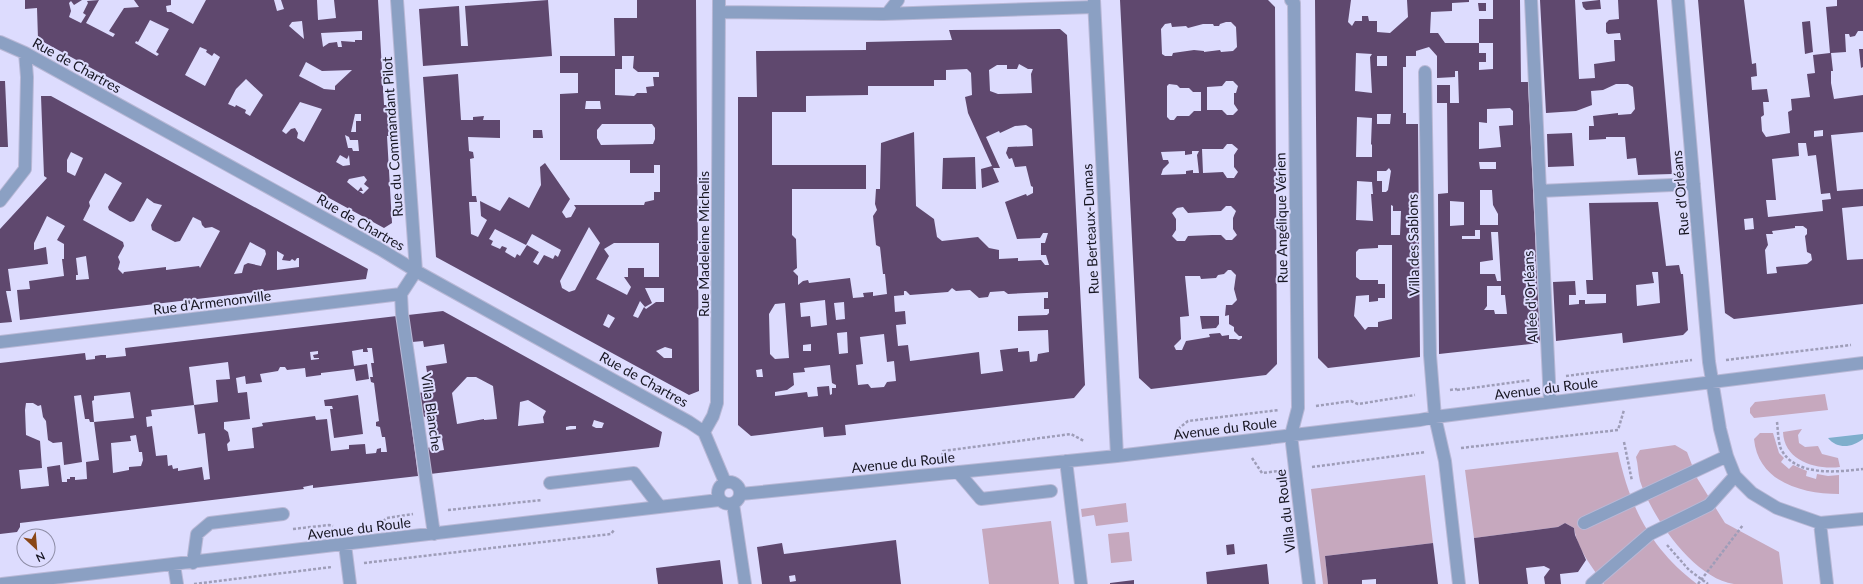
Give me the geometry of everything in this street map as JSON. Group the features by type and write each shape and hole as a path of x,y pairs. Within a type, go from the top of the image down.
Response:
{"street":[{"name":"Rue du Commandant Pilot","path":"398,0 416,271"},
{"name":"Rue Madeleine Michelis","path":"704,432 713,416 717,403 719,0"},
{"path":"887,14 898,0"},
{"name":"Rue Angélique Vérien","path":"1291,0 1294,3 1298,408 1291,435"},
{"name":"Allée d'Orléans","path":"1531,0 1550,402"},
{"name":"Rue d'Orléans","path":"1678,0 1711,382 1727,456 1735,476"},
{"path":"720,12 887,14 1094,4"},
{"name":"Rue Berteaux-Dumas","path":"1094,4 1117,456"},
{"name":"Rue de Chartres","path":"0,42 25,53 380,249 416,271 681,417 704,432"},
{"path":"0,201 25,170 27,77 25,53"},
{"name":"Villa des Sablons","path":"1425,72 1430,355 1435,417 1444,461 1459,584"},
{"path":"1540,191 1694,184"},
{"path":"401,294 416,271"},
{"name":"Rue d'Armenonville","path":"0,342 401,294"},
{"name":"Villa Blanche","path":"401,294 402,314 434,534"},
{"name":"Avenue du Roule","path":"741,494 1117,456 1420,420 1550,402 1863,363"},
{"path":"704,432 725,482"},
{"name":"Villa du Roule","path":"1291,435 1309,584"},
{"path":"1584,522 1727,456"},
{"path":"1066,461 1081,584"},
{"path":"958,472 981,499 1051,491"},
{"path":"550,483 634,473 660,507"},
{"path":"1592,584 1650,534 1710,505 1735,476 1752,493 1777,508 1820,523 1863,519"},
{"path":"725,482 736,484 741,494 738,500 732,504 724,504 719,500 717,492 721,484 725,482"},
{"name":"Avenue du Roule","path":"2,584 193,563 719,500"},
{"path":"732,504 745,584"},
{"path":"193,563 197,534 210,523 283,514"},
{"path":"1820,523 1827,584"},
{"path":"345,545 350,584"},
{"path":"174,565 177,584"}],"path":[{"path":"1445,391 1697,360 1709,362 1855,344"},
{"path":"1174,430 1180,429 1188,421 1351,402 1358,404 1433,393"},
{"path":"1777,422 1781,448 1788,458 1800,465 1817,472 1839,472 1863,469"},
{"path":"937,474 943,451 1071,434 1082,441 1116,437"},
{"path":"193,584 611,534 629,511"},
{"path":"1698,584 1742,525"}],"shaded area":[{"path":"1825,394 1828,410 1754,418 1750,413 1750,408 1755,402"},
{"path":"1802,429 1798,435 1799,443 1805,447 1818,446 1822,454 1838,458 1840,467 1831,468 1812,465 1795,457 1785,442 1783,432"},
{"path":"1760,433 1773,433 1779,453 1784,458 1781,462 1789,469 1793,465 1807,471 1806,476 1816,479 1817,474 1828,476 1839,475 1839,494 1797,488 1784,483 1773,475 1764,466 1757,454 1754,439"},
{"path":"1675,445 1687,452 1697,478 1725,523 1779,552 1783,584 1734,584 1719,579 1704,570 1689,558 1676,544 1664,528 1646,496 1640,481 1636,457 1640,450"},
{"path":"1618,452 1629,491 1645,526 1655,542 1667,556 1681,571 1697,584 1604,584 1578,543 1574,528 1565,523 1558,527 1474,538 1465,470"},
{"path":"1425,475 1433,543 1325,556 1328,584 1323,584 1311,489"},
{"path":"1126,503 1128,522 1096,526 1094,515 1082,517 1081,509"},
{"path":"1051,521 1059,584 989,584 982,529"},
{"path":"1129,532 1132,561 1111,563 1108,534"}],"water":[{"path":"1863,434 1863,439 1859,442 1846,446 1836,444 1828,438"}],"building":[{"path":"25,0 82,0 74,5 71,1 69,3 71,11 69,17 81,23 86,15 83,13 88,3 87,1 99,0 86,23 113,37 115,34 109,31 124,8 139,7 134,0 171,0 171,5 166,6 167,12 171,12 193,24 206,0 274,0 277,11 284,9 281,0 317,0 318,20 336,18 334,0 378,0 384,105 387,105 389,136 387,136 392,223 384,228 38,39 37,8 25,9","holes":["150,20 169,29 156,52 159,54 157,56 135,43 136,41 138,42","302,21 304,39 289,26 292,22","362,31 362,40 355,40 355,42 341,41 342,47 338,47 337,42 329,43 323,47 321,33","200,47 207,50 206,52 212,56 214,53 220,57 205,86 185,75","306,62 322,71 352,70 335,86 335,90 324,89 299,76","246,79 263,95 250,116 245,113 246,110 236,105 235,107 228,104 236,89","300,102 322,109 304,142 297,138 298,133 295,128 291,129 286,134 282,131","355,114 361,114 361,121 356,121 356,132 351,132","345,135 349,137 350,140 358,140 359,151 353,151 352,148 348,148","340,155 347,159 349,155 350,165 343,166 336,162","364,176 367,180 364,184 369,188 363,194 359,191 363,191 361,187 358,191 347,182 349,179"]},
{"path":"548,0 552,56 423,66 419,9 459,6 461,46 468,46 465,6"},
{"path":"637,0 696,0 699,391 689,395 436,257 423,77 458,74 461,120 473,120 473,117 484,116 483,120 500,120 500,138 468,137 469,151 473,152 474,158 470,159 472,196 476,196 477,202 469,202 471,234 478,237 487,220 481,216 480,201 500,211 509,197 529,208 541,185 540,167 545,163 570,199 562,212 566,218 571,217 576,208 574,205 644,205 645,202 654,200 654,192 660,192 660,165 654,165 654,173 630,173 630,160 560,160 560,94 578,93 578,73 560,73 560,56 615,56 614,18 637,18","holes":["622,56 634,56 633,68 638,72 659,72 659,77 653,77 654,86 646,87 647,93 637,93 634,96 615,95 615,69 622,69","586,101 600,101 601,109 585,109","602,124 652,124 655,128 655,139 653,144 601,145 597,138 597,130","589,227 600,243 575,290 569,292 562,288 560,281","495,229 526,245 532,234 561,250 558,257 555,255 553,259 544,255 538,265 533,262 539,252 527,245 520,256 517,254 515,258 505,252 507,248 502,246 500,249 491,245 493,241 489,239","614,243 659,243 659,277 644,277 644,268 628,268 628,277 624,277 631,287 627,295 596,279 609,256 604,249","645,288 664,288 664,302 656,302 646,309 644,307 638,318 633,316 640,301 645,307 652,303","608,314 615,318 609,328 603,325","665,347 672,349 672,358 664,358 656,351"]},
{"path":"1120,0 1268,0 1275,7 1277,364 1266,375 1151,389 1139,378","holes":["1231,22 1236,27 1237,47 1233,51 1221,52 1220,50 1204,52 1194,50 1173,53 1172,56 1165,56 1162,54 1161,29 1165,24 1171,23 1172,27 1186,26 1188,28 1203,24 1213,24 1214,26 1219,26 1220,24","1226,81 1233,81 1238,86 1236,93 1234,93 1234,104 1238,110 1233,115 1227,115 1222,110 1207,110 1207,87 1222,86","1169,84 1177,85 1180,88 1189,88 1193,92 1201,92 1201,111 1194,111 1189,116 1177,116 1174,120 1170,120 1167,117 1167,86","1227,144 1232,144 1238,149 1234,155 1234,167 1238,172 1234,178 1227,178 1223,172 1203,173 1202,149 1223,149","1185,151 1185,155 1192,154 1192,151 1199,151 1197,155 1199,173 1193,173 1193,170 1186,171 1186,174 1161,175 1163,169 1169,163 1168,160 1163,160 1161,152","1226,206 1231,206 1236,211 1233,218 1233,229 1237,235 1232,240 1226,240 1221,235 1212,235 1188,236 1185,241 1177,241 1172,236 1176,230 1176,219 1172,213 1177,208 1183,207 1188,213 1221,211","1228,270 1231,270 1236,275 1234,289 1237,300 1232,305 1226,305 1225,316 1229,315 1229,324 1234,327 1234,331 1239,336 1242,336 1242,338 1239,340 1229,339 1229,335 1222,336 1220,333 1209,334 1210,337 1186,341 1182,350 1176,350 1174,346 1181,339 1180,317 1189,316 1185,276 1200,276 1201,279 1216,278 1218,275 1224,274"]},
{"path":"1315,0 1351,0 1348,22 1352,26 1355,21 1362,21 1362,16 1368,16 1369,21 1377,21 1377,32 1390,33 1408,17 1407,0 1469,0 1469,2 1452,3 1452,11 1431,12 1430,33 1438,33 1445,43 1479,43 1479,19 1493,19 1493,0 1520,0 1521,82 1528,82 1540,343 1439,354 1438,194 1448,193 1447,103 1437,103 1437,85 1450,85 1450,103 1459,103 1458,71 1455,71 1455,77 1437,78 1437,56 1429,47 1416,51 1416,56 1406,56 1406,67 1403,67 1403,113 1406,113 1406,124 1418,124 1420,357 1328,368 1318,358","holes":["1479,43 1493,43 1493,69 1479,70 1479,62 1486,62 1486,53 1479,53","1356,53 1372,54 1370,57 1372,93 1355,91","1377,56 1387,56 1387,66 1377,66","1510,108 1513,111 1513,125 1499,126 1501,147 1479,149 1479,122 1487,123 1487,109","1377,114 1391,114 1390,124 1377,124","1357,117 1372,118 1372,157 1356,157","1479,162 1496,162 1496,169 1480,169","1389,168 1391,171 1388,190 1386,192 1382,192 1382,181 1377,181 1377,171 1386,171","1357,181 1372,182 1373,194 1371,194 1373,221 1356,220","1480,190 1492,190 1493,205 1498,214 1498,225 1480,225","1450,201 1464,202 1464,225 1450,226","1391,205 1393,206 1393,211 1401,211 1400,235 1391,235","1475,230 1480,230 1480,239 1462,239 1462,236 1475,236","1491,232 1498,232 1501,281 1497,281 1495,274 1480,274 1480,262 1493,260","1378,245 1392,245 1392,319 1378,322 1378,327 1368,327 1365,330 1354,316 1356,296 1369,295 1369,302 1378,301 1378,298 1385,298 1385,284 1378,284 1378,280 1360,280 1356,277 1356,252 1359,249 1378,248","1487,286 1501,286 1501,295 1505,295 1507,314 1495,314 1494,310 1484,310 1487,306"]},
{"path":"1540,0 1575,0 1579,79 1595,78 1594,64 1615,61 1614,40 1621,40 1620,33 1608,34 1606,32 1606,23 1609,20 1619,19 1618,0 1657,0 1672,174 1638,175 1636,158 1627,159 1625,137 1606,137 1606,139 1589,140 1589,126 1594,126 1593,116 1618,113 1618,115 1631,114 1635,109 1633,87 1628,84 1616,84 1603,90 1591,91 1592,105 1576,111 1546,113"},
{"path":"1600,0 1601,9 1586,10 1583,7 1582,2"},
{"path":"1698,0 1744,0 1752,64 1756,63 1757,76 1751,77 1752,90 1767,89 1769,102 1763,102 1764,115 1761,117 1762,131 1766,137 1790,133 1788,112 1792,110 1791,99 1810,97 1807,74 1815,73 1813,55 1830,53 1826,7 1837,6 1837,0 1863,0 1863,31 1858,31 1855,36 1850,37 1849,34 1845,34 1846,52 1831,53 1833,71 1831,71 1831,83 1834,99 1863,95 1863,132 1831,135 1837,191 1863,189 1863,206 1842,208 1847,260 1863,259 1863,304 1734,319 1725,313","holes":["1823,130 1823,136 1814,137 1814,131","1798,143 1806,143 1808,156 1816,155 1821,194 1830,193 1831,199 1822,200 1823,211 1768,217 1766,200 1776,200 1772,159 1799,156","1753,218 1754,229 1745,230 1744,219","1795,226 1803,226 1807,229 1807,234 1805,236 1807,252 1811,254 1812,260 1807,264 1776,267 1777,273 1767,274 1765,250 1768,245 1766,234 1773,234 1772,231 1795,228"]},
{"path":"1478,3 1486,3 1486,11 1479,11"},
{"path":"1810,21 1813,52 1805,54 1802,22"},
{"path":"1060,29 1067,35 1085,385 1074,398 845,425 846,435 824,437 823,427 751,436 738,425 738,97 757,97 756,51 866,50 866,42 952,40 949,30","holes":["1019,64 1028,69 1033,69 1031,74 1032,93 998,94 990,91 989,70 997,65 1007,65 1007,69 1017,69","967,69 971,73 972,95 965,97 968,113 992,166 981,169 982,188 999,182 993,168 1000,168 986,137 999,131 1000,133 1015,126 1026,125 1032,129 1033,146 1008,147 1006,153 1009,159 1012,158 1015,167 1026,166 1031,186 1033,187 1033,193 1005,202 1017,239 1040,238 1043,233 1048,233 1045,243 1041,243 1041,255 1046,255 1049,265 1045,265 1041,260 1018,261 1018,258 999,259 999,250 989,248 978,237 942,241 937,237 934,219 916,206 914,132 881,143 880,189 876,189 875,204 877,210 873,216 876,245 880,247 887,294 873,296 873,292 863,293 864,297 853,298 850,278 809,283 808,280 803,281 798,285 798,276 793,271 797,268 796,239 792,235 792,189 866,189 866,165 772,165 772,112 806,112 806,96 868,95 868,86 934,86 934,80 946,80 946,70","952,288 956,291 970,290 979,298 988,297 990,292 1004,291 1008,294 1048,292 1048,298 1044,298 1044,309 1049,309 1049,313 1047,315 1018,316 1018,331 1048,330 1049,352 1038,354 1037,361 1030,362 1029,351 1018,352 1018,348 1000,350 1003,371 981,374 979,352 910,361 908,345 898,346 896,325 906,324 905,311 895,312 894,296 904,295 904,291 910,295 948,292","825,300 827,325 811,327 810,316 801,317 800,303","844,302 845,319 836,320 834,303","785,303 789,358 775,359 770,354 769,314 775,304","847,332 848,353 839,354 837,333","884,334 887,362 894,361 896,381 887,382 884,387 871,388 868,384 858,385 856,365 863,364 860,337","811,344 811,351 803,351 803,345","830,365 832,383 836,385 836,388 832,388 832,394 830,395 829,386 817,387 818,396 808,397 807,392 775,396 775,392 787,390 794,385 793,373 805,372 804,368","762,369 763,377 757,377 756,370"]},
{"path":"1859,49 1863,49 1863,67 1861,68"},
{"path":"0,81 5,81 8,147 0,147"},
{"path":"41,96 51,96 368,269 366,279 20,320 17,290 30,289 29,281 64,276 62,259 64,259 64,244 57,240 65,226 47,216 34,243 34,250 46,247 48,264 8,269 11,291 6,291 12,322 0,323 0,229 47,178 44,176","holes":["71,152 83,158 75,176 67,172 67,160","105,173 122,183 108,207 109,210 130,222 134,221 147,198 154,203 162,205 151,225 152,230 175,242 180,241 193,217 201,221 205,228 212,227 220,231 200,268 199,266 166,270 166,267 124,272 123,274 118,269 120,262 118,257 124,246 123,242 83,220 90,206 89,202","250,242 265,250 266,254 261,266 248,263 244,265 242,273 234,274","277,251 284,255 282,260 290,261 292,259 295,261 299,258 299,267 277,270","86,256 89,279 76,280 76,275 78,275 76,258"]},
{"path":"533,130 542,130 543,138 533,138"},
{"path":"1572,133 1574,166 1548,167 1547,134"},
{"path":"975,157 976,189 942,189 943,158"},
{"path":"1658,202 1666,266 1679,265 1681,274 1683,274 1688,330 1683,335 1623,343 1622,333 1556,341 1553,282 1575,281 1576,295 1569,295 1569,305 1579,304 1579,300 1585,300 1585,304 1606,303 1606,294 1587,294 1586,280 1593,280 1589,203","holes":["1652,272 1658,272 1660,303 1637,306 1636,285 1654,283"]},
{"path":"443,311 662,432 659,447 430,474 427,448 437,446 438,451 444,450 442,439 436,439 433,416 421,417 418,393 430,391 426,366 447,363 444,344 424,347 423,341 412,342 408,315","holes":["467,377 476,377 493,386 497,419 484,419 457,424 452,393","528,400 546,411 543,417 544,423 518,426 520,402","594,420 604,423 602,428 592,426","576,426 576,429 566,430 566,427"]},
{"path":"397,316 418,476 313,488 313,485 303,487 304,489 20,523 19,528 16,528 16,532 0,534 0,363 85,353 86,360 95,359 95,356 101,355 106,355 106,358 126,356 125,348","holes":["367,348 372,348 374,363 371,363 373,377 370,377 371,382 374,383 379,421 376,422 376,426 380,427 382,437 385,437 387,452 381,452 381,448 377,449 376,453 366,454 365,444 349,445 349,449 331,451 327,419 316,420 315,416 262,423 263,426 252,428 254,448 228,451 227,444 230,441 228,432 224,429 224,422 250,419 247,392 238,393 236,378 245,376 246,384 262,382 260,374 278,371 280,367 285,367 287,370 305,368 306,377 321,375 321,373 354,369 356,381 369,379 367,364 354,366 352,351 363,349 363,352 368,352","318,351 318,354 313,355 314,358 319,359 311,360 310,352","228,362 230,379 216,380 218,402 194,405 189,367","130,392 134,418 94,422 92,401 94,400 94,396","81,395 85,419 89,419 90,422 94,422 99,460 86,462 87,479 75,480 75,477 70,477 70,479 67,479 67,482 62,482 60,465 47,467 49,486 21,489 19,470 42,468 40,441 26,435 26,403 33,403 38,406 41,405 43,417 46,421 48,440 53,443 62,442 64,465 82,462 74,396","194,405 198,434 205,433 210,479 204,480 202,467 178,471 178,468 173,469 172,465 168,466 167,455 156,456 152,426 147,427 146,417 152,416 151,410","136,435 139,452 142,452 143,460 141,466 129,467 129,470 113,473 111,443 131,441 130,436"]},
{"path":"1200,316 1219,316 1219,324 1216,328 1202,329"},
{"path":"358,395 363,434 334,438 330,409 333,409 332,406 325,406 324,400"},
{"path":"1565,523 1574,528 1575,535 1586,560 1578,572 1560,574 1561,584 1545,584 1544,577 1550,569 1544,566 1526,568 1528,584 1479,584 1474,538 1558,527"},
{"path":"896,540 901,584 762,584 757,547 782,543 784,554","holes":["795,575 796,581 790,582 789,576"]},
{"path":"1433,543 1438,584 1376,584 1376,579 1362,580 1362,584 1328,584 1325,556"},
{"path":"1234,544 1235,554 1227,555 1226,545"},
{"path":"720,560 723,584 658,584 656,568"},
{"path":"1267,564 1269,584 1207,584 1206,572"},
{"path":"1134,580 1134,584 1110,584 1110,583"}]}
